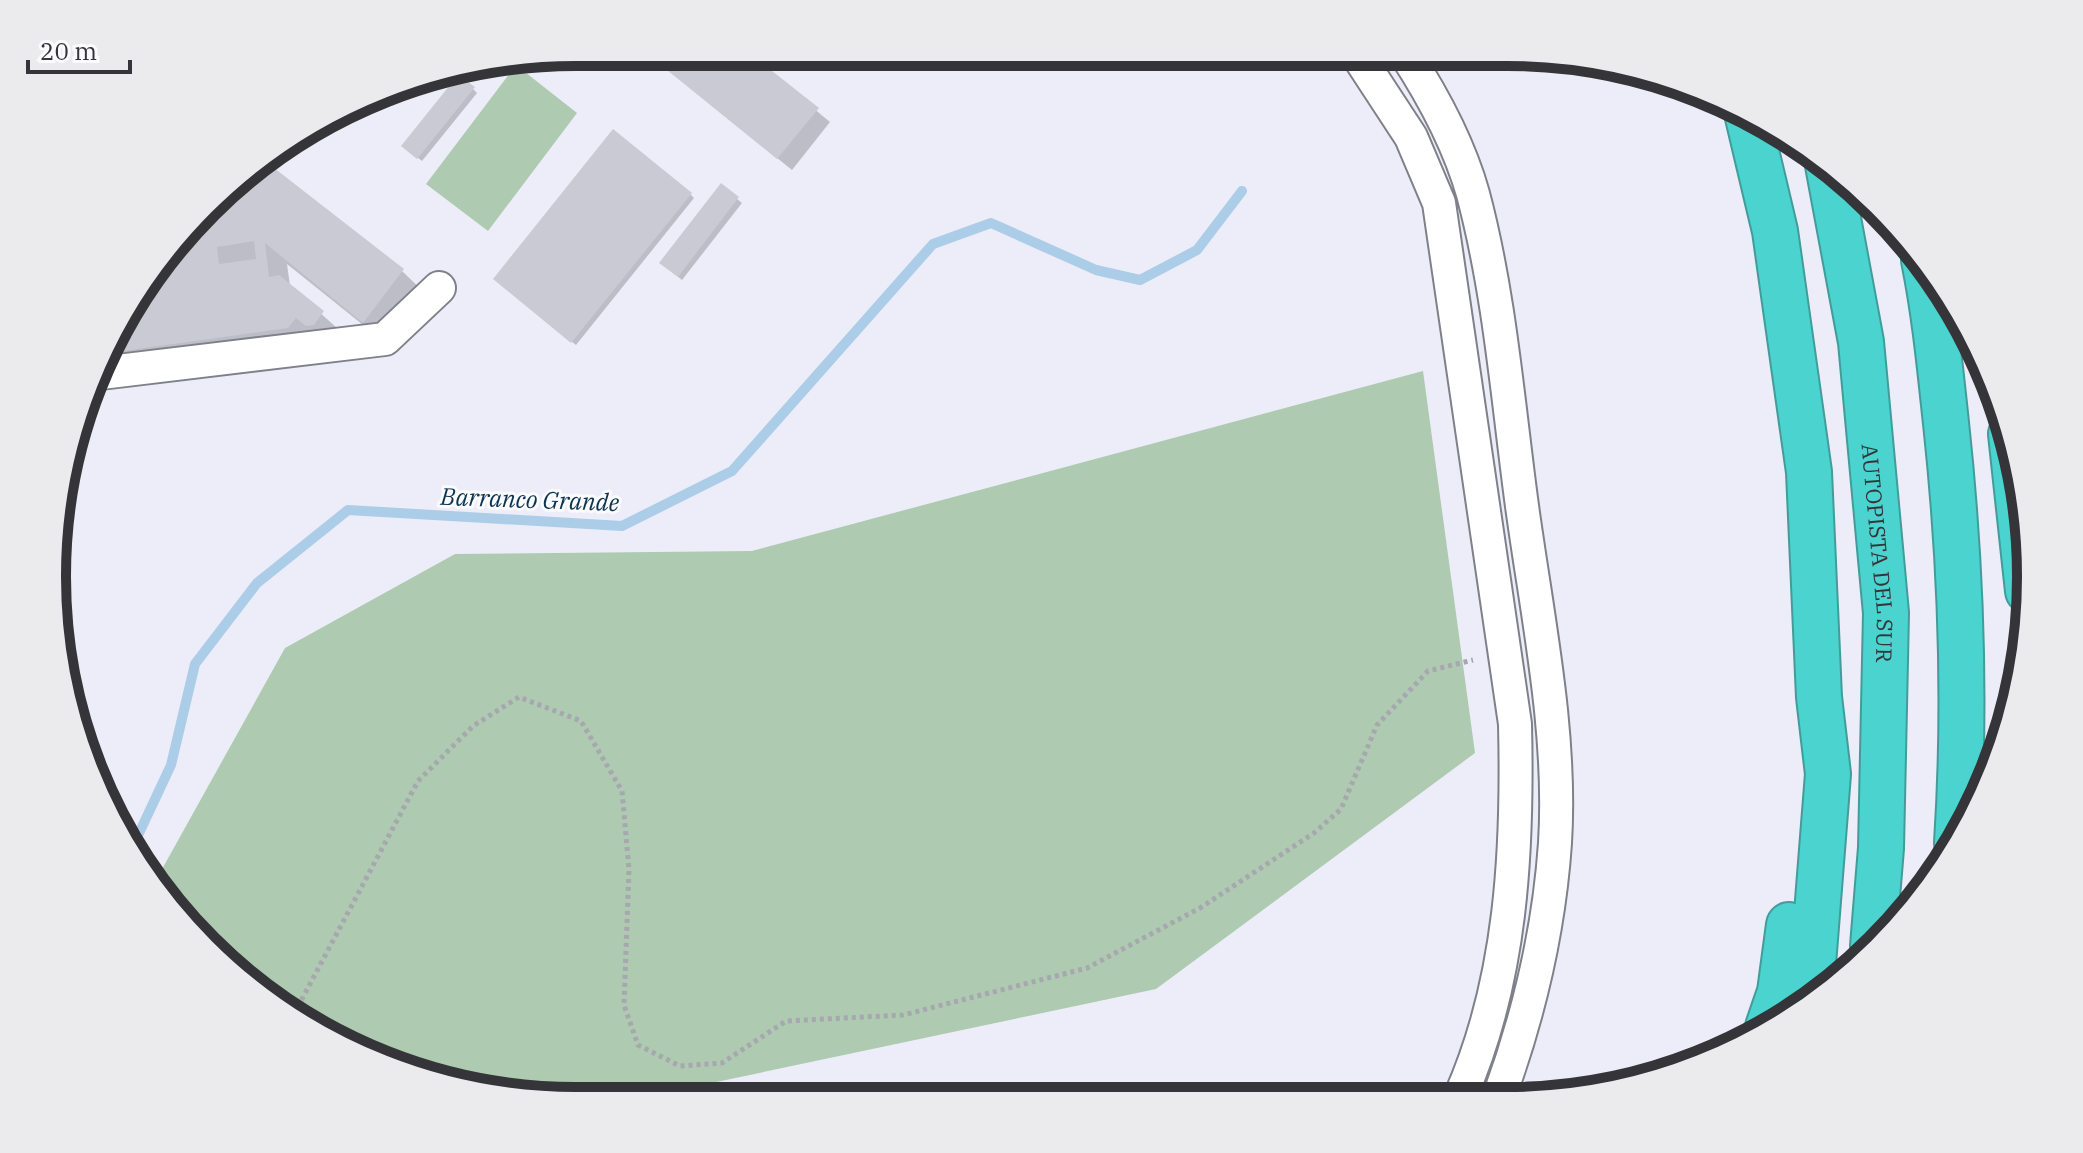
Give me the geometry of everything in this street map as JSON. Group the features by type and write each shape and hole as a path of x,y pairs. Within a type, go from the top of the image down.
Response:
{"highway":[{"path":"1751,128 1775,231 1809,472 1819,697 1828,774 1811,986"},
{"name":"AUTOPISTA DEL SUR","path":"1831,183 1861,342 1886,613 1881,848 1874,929"},
{"path":"1932,294 1958,536 1962,771 1959,812"},
{"path":"1773,1012 1780,992 1819,697"}],"street":[{"path":"1365,66 1411,137 1439,203 1515,724 1517,807 1509,907 1491,1008 1464,1087"},
{"path":"1414,66 1434,97 1473,193 1496,312 1553,730 1555,841 1543,946 1519,1042 1503,1087"},
{"path":"109,372 385,339 439,288"}],"path":[{"path":"299,1005 418,781 473,726 519,697 581,721 622,791 629,869 624,1005 638,1045 680,1066 722,1063 786,1021 903,1015 1087,968 1200,908 1332,817 1341,809 1377,725 1428,671 1505,653"}],"green space":[{"path":"521,69 577,113 488,231 426,184 512,70"},
{"path":"1423,371 1475,753 1156,989 692,1087 576,1087 510,1083 444,1070 381,1048 321,1019 266,982 216,937 160,872 285,648 455,554 752,551"}],"building":[{"path":"669,66 766,66 819,108 777,159 667,70"},
{"path":"463,79 475,87 417,159 401,146 453,81"},
{"path":"613,129 692,193 571,343 493,279"},
{"path":"272,167 404,269 363,323 265,243 269,277 279,275 324,311 314,325 306,326 296,318 288,328 119,352 134,321 171,266 216,216","holes":["254,241 256,259 219,264 217,247"]},
{"path":"721,183 739,197 678,277 659,263"}],"waterway":[{"name":"Barranco Grande","path":"137,837 171,765 195,664 257,583 348,510 622,526 732,471 933,244 991,223 1096,270 1140,280 1197,250 1242,191"}]}
